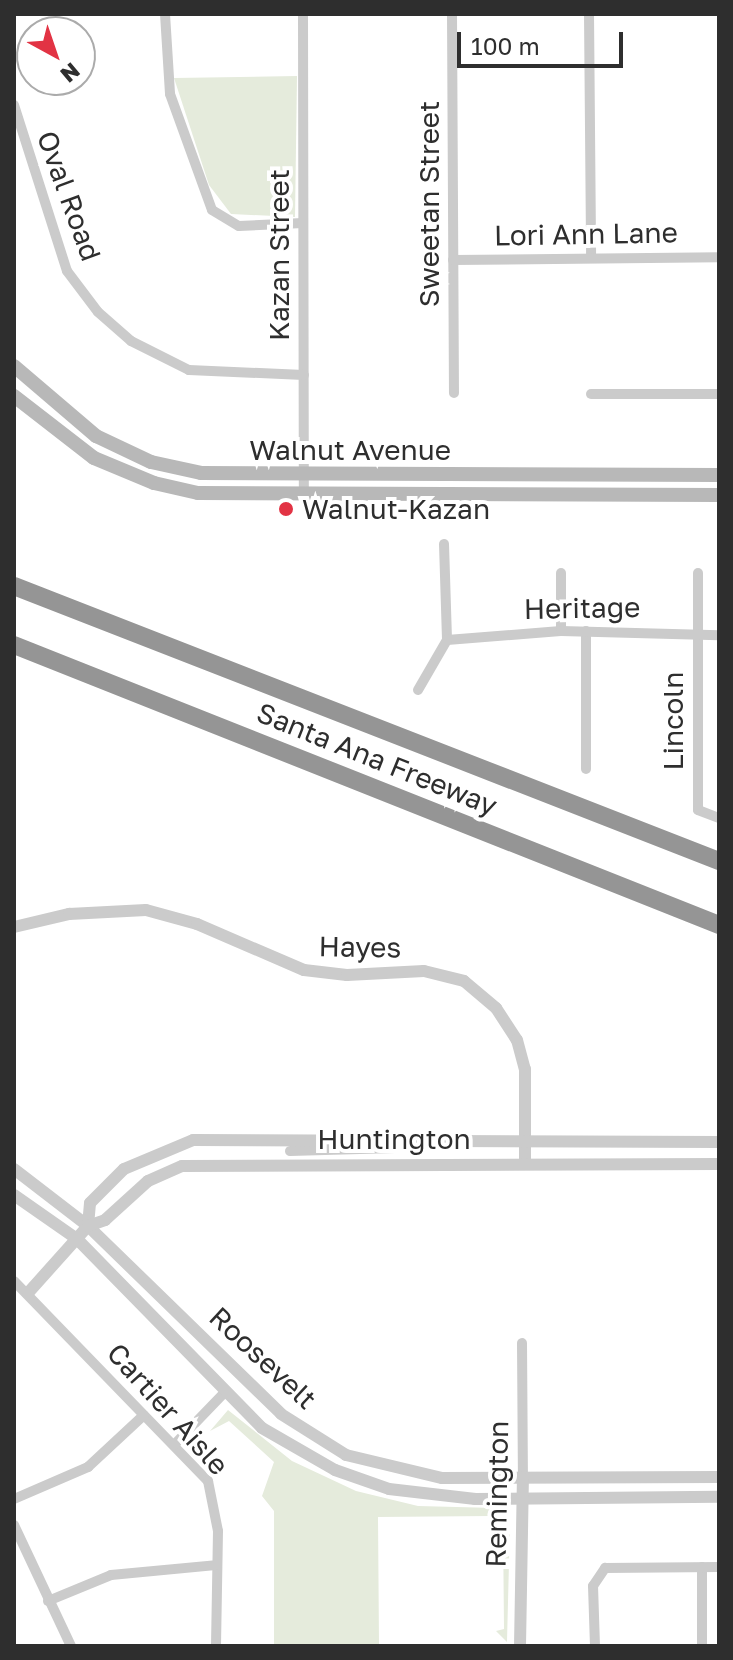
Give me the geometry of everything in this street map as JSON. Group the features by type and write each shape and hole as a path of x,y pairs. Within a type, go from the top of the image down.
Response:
{"highway":[{"name":"Santa Ana Freeway","path":"14,586 719,861"},
{"name":"Santa Ana Freeway","path":"14,645 719,925"}],"main road":[{"name":"Walnut Avenue","path":"14,366 65,416 140,457 213,475 719,475"},
{"name":"Walnut Avenue","path":"14,396 83,451 154,483 231,496 719,495"}],"street":[{"path":"165,14 170,94 212,210 239,226 303,223"},
{"name":"Kazan Street","path":"303,14 304,496"},
{"name":"Sweetan Street","path":"452,14 454,393"},
{"path":"589,14 591,257"},
{"name":"Oval Road","path":"14,105 67,271 98,312 131,341 189,370 304,375"},
{"name":"Lori Ann Lane","path":"453,260 719,257"},
{"path":"591,394 719,394"},
{"path":"418,690 447,640 444,544"},
{"path":"561,573 561,631"},
{"name":"Lincoln","path":"698,573 698,810 719,818"},
{"name":"Heritage","path":"447,640 561,631 697,631 719,635"},
{"path":"586,631 586,769"},
{"name":"Hayes","path":"14,927 69,914 146,910 197,924 304,970 347,975 424,971 464,981 487,997 517,1040 525,1069 525,1163"},
{"name":"Huntington","path":"88,1226 90,1203 124,1169 157,1151 193,1140 290,1151 525,1163 719,1164"},
{"name":"Huntington","path":"28,1293 88,1226 172,1169 290,1151 402,1140 719,1142"},
{"name":"Roosevelt","path":"14,1169 88,1226 281,1414 346,1455 442,1478 719,1477"},
{"name":"Roosevelt","path":"14,1195 77,1239 224,1393 292,1450 335,1470 389,1489 520,1500 719,1497"},
{"name":"Cartier Aisle","path":"14,1281 174,1445 215,1497 216,1646"},
{"name":"Remington","path":"520,1646 522,1343"},
{"path":"174,1445 224,1393"},
{"path":"14,1499 88,1467 144,1415"},
{"path":"14,1525 71,1646"},
{"path":"48,1601 111,1575 216,1565"},
{"path":"595,1646 593,1586 601,1571 614,1565 719,1567"},
{"path":"702,1567 702,1646"}],"green space":[{"path":"297,76 295,217 231,214 209,185 174,78"},
{"path":"228,1410 292,1461 356,1491 418,1506 495,1508 510,1523 507,1642 496,1631 504,1629 503,1526 491,1516 378,1517 379,1644 274,1646 274,1511 262,1496 274,1462 229,1421 210,1431"}],"place":[{"name":"Walnut-Kazan","path":"286,509"}]}
